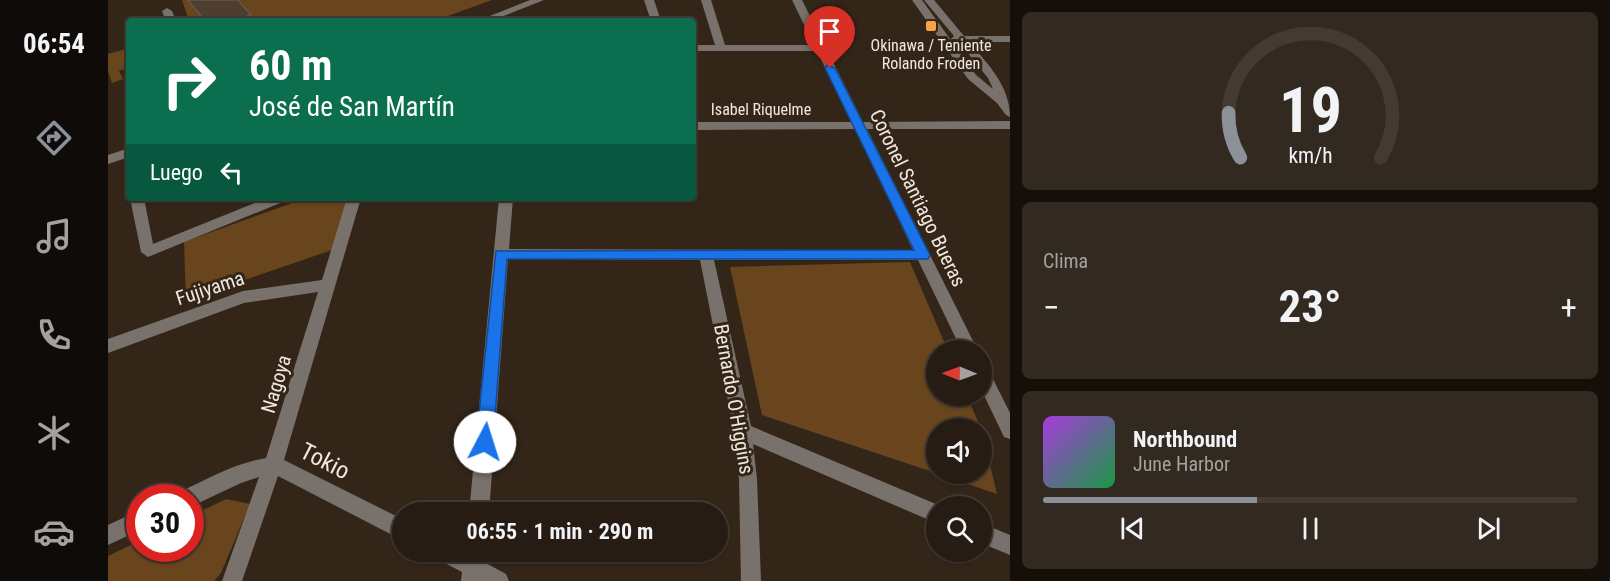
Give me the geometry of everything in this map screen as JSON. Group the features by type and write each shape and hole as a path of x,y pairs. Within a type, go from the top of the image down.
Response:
{"street":[{"path":"488,18 519,3 539,0"},
{"path":"649,0 655,18"},
{"path":"706,0 721,48"},
{"name":"Coronel Santiago Bueras","path":"797,0 965,340"},
{"path":"917,0 972,77 1001,101 1010,113"},
{"path":"929,0 993,77 998,86 1001,101"},
{"path":"519,3 522,18"},
{"path":"166,11 170,18"},
{"path":"945,40 1010,39"},
{"path":"696,48 821,48"},
{"name":"Isabel Riquelme","path":"696,126 1010,125"},
{"path":"108,160 126,155"},
{"path":"138,201 148,252 273,201"},
{"name":"Nagoya","path":"232,581 273,465 353,201"},
{"path":"479,502 506,201"},
{"path":"501,254 923,255"},
{"name":"Bernardo O'Higgins","path":"706,255 743,431 748,479 751,581"},
{"name":"Fujiyama","path":"108,346 243,297 328,285"},
{"path":"992,394 1010,431"},
{"path":"743,431 926,509"},
{"name":"Tokio","path":"204,491 251,470 273,465 289,470 392,525"},
{"path":"108,535 126,527"},
{"path":"992,537 1010,545"},
{"path":"473,567 499,581"}],"shaded area":[{"path":"182,0 492,0 442,18 188,18"},
{"path":"126,49 126,68 119,71 123,79 112,83 108,71 108,54"},
{"path":"298,201 349,201 332,250 186,300 184,242"},
{"path":"910,262 943,340 926,340 926,406 971,406 976,418 926,418 926,470 762,415 730,267"},
{"path":"992,473 997,494 968,484 992,484"},
{"path":"226,499 250,504 221,573 214,581 108,581 108,556 126,547 126,562 204,562 204,510"}],"building":[{"path":"188,0 238,0 251,15 241,18 203,18"}],"place":[{"name":"Okinawa / Teniente Rolando Froden","path":"931,26"}],"route":[{"path":"485,442 501,254 923,255 830,68"}]}
